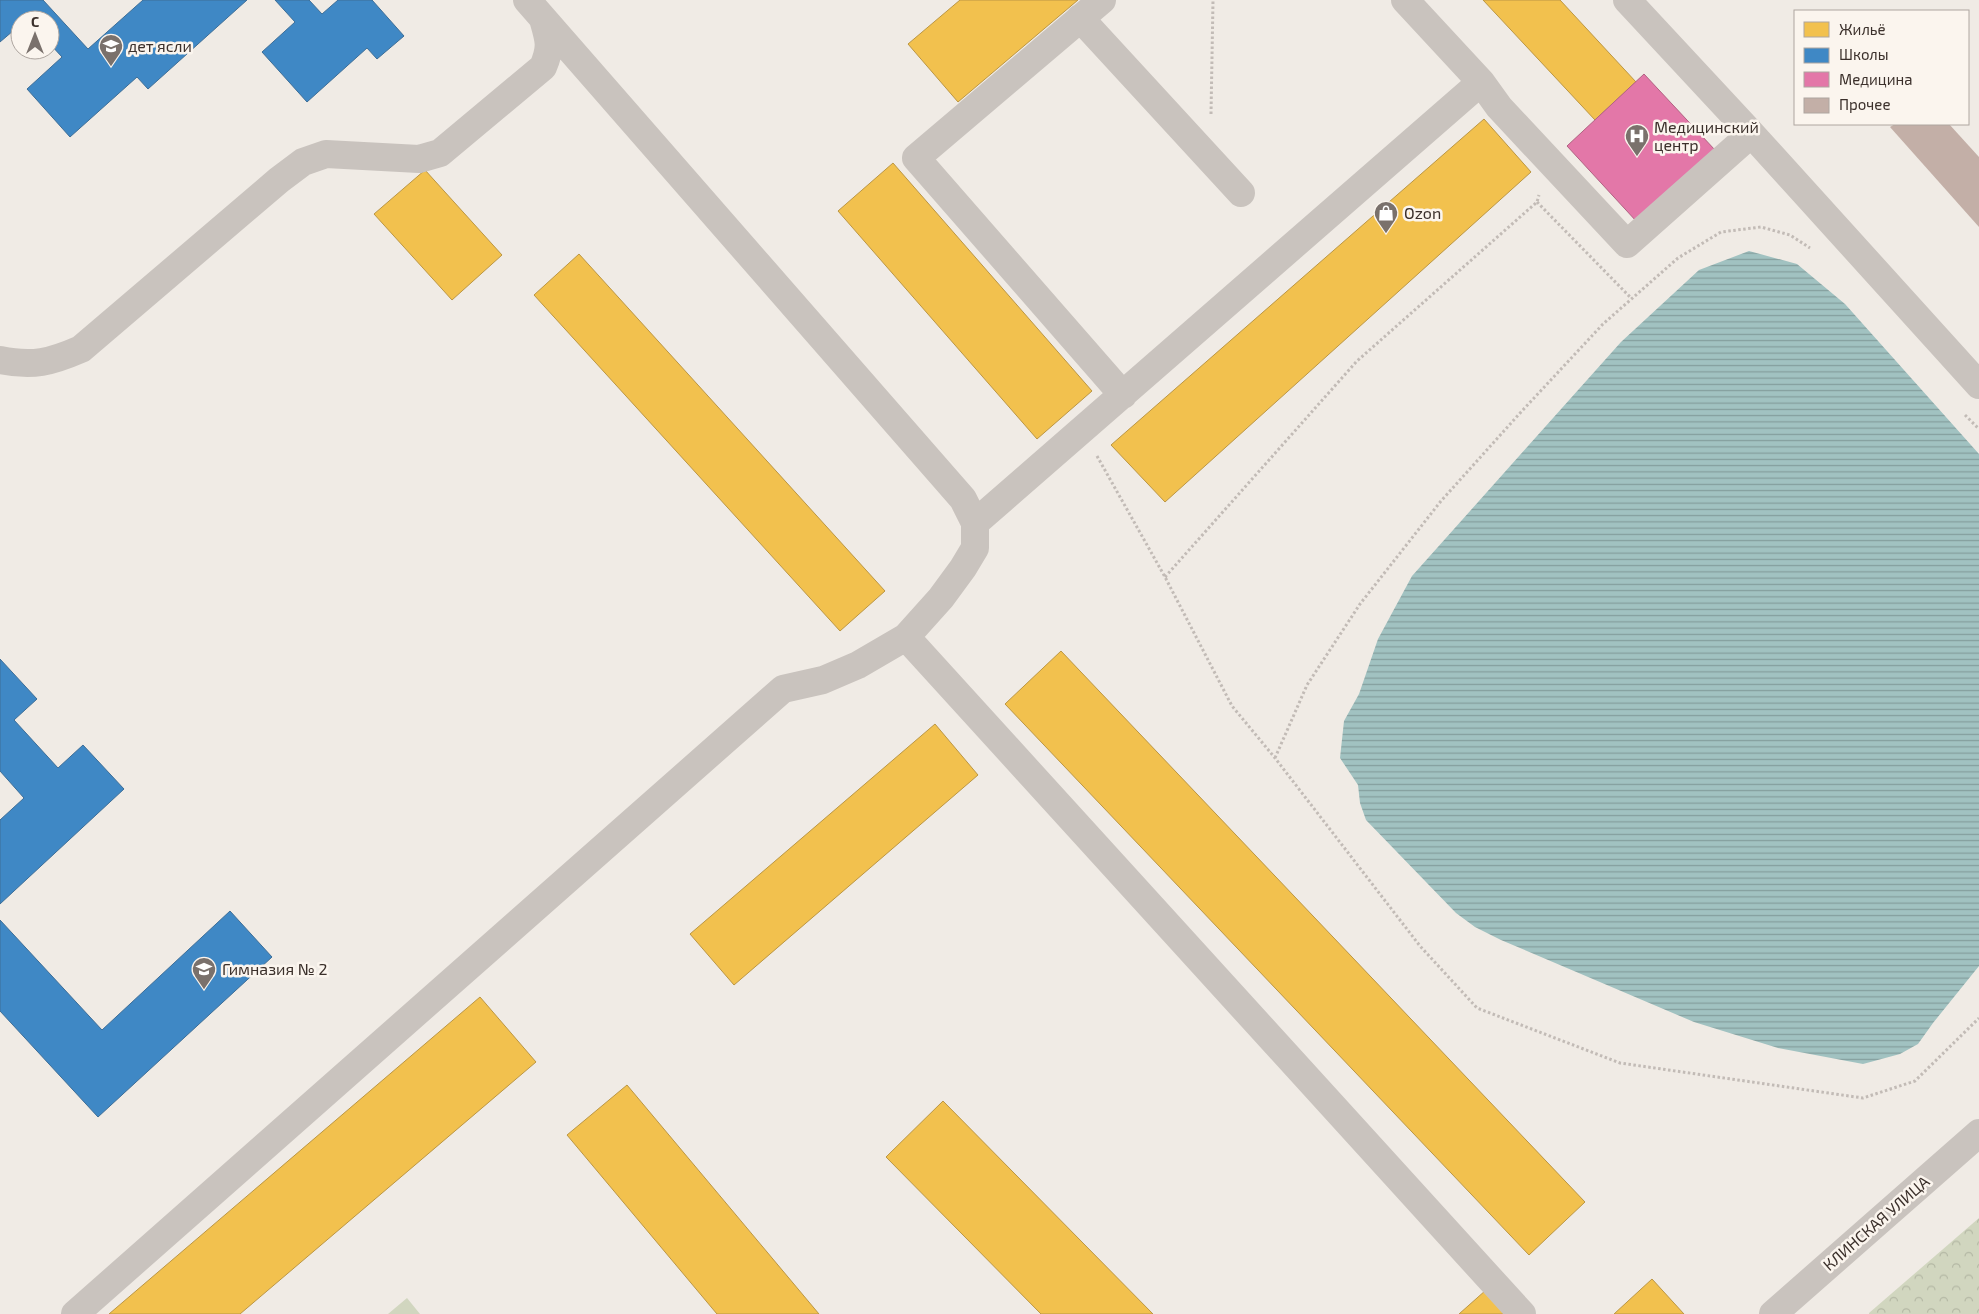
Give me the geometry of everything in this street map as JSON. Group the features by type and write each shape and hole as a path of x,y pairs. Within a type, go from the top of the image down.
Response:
{"street":[{"path":"1102,0 916,158 1123,395"},
{"path":"1405,0 1481,82 1498,107 1626,244 1751,134"},
{"path":"1627,0 1979,386"},
{"path":"0,360 21,364 54,360 81,349 279,180 303,162 326,154 419,159 440,153 543,67 549,52 548,36 535,9"},
{"path":"75,1314 783,689 823,680 858,664 906,637 941,598 975,548 975,524 963,499 535,9"},
{"path":"1080,18 1241,193"},
{"path":"975,524 1481,82"},
{"path":"906,637 1522,1314"},
{"name":"КЛИНСКАЯ УЛИЦА","path":"1773,1314 1979,1133"}],"path":[{"path":"1210,159 1213,0"},
{"path":"1165,577 1357,360 1537,202 1550,164"},
{"path":"1537,202 1631,298"},
{"path":"1275,758 1307,685 1360,604 1441,501 1590,338 1631,298 1678,258 1721,232 1761,227 1790,235 1817,253"},
{"path":"1959,408 1979,429"},
{"path":"1087,426 1087,439 1165,577 1232,706 1275,758 1420,946 1477,1008 1620,1063 1863,1098 1915,1081 1979,1018"}],"green space":[{"path":"1979,1218 1979,1314 1869,1314 1869,1313"},
{"path":"407,1298 420,1314 388,1314"}],"water":[{"path":"1749,251 1797,264 1845,304 1979,454 1979,966 1918,1044 1900,1054 1863,1064 1778,1048 1694,1022 1501,940 1475,927 1456,913 1366,820 1360,803 1358,785 1340,758 1344,721 1359,694 1378,639 1412,576 1621,342 1699,270"}],"building: Жильё":[{"path":"960,0 1078,0 958,102 908,44"},
{"path":"1483,0 1560,0 1636,82 1595,120"},
{"path":"1484,119 1531,172 1165,502 1111,445"},
{"path":"893,163 1092,391 1037,439 838,211"},
{"path":"425,170 502,255 452,300 374,214"},
{"path":"579,254 885,591 840,631 534,295"},
{"path":"1061,651 1585,1202 1529,1255 1005,704"},
{"path":"935,724 978,775 734,985 690,934"},
{"path":"480,997 536,1062 240,1314 109,1314"},
{"path":"627,1085 819,1314 717,1314 567,1135"},
{"path":"943,1101 1153,1314 1041,1314 886,1157"},
{"path":"1652,1279 1684,1314 1614,1314"},
{"path":"1486,1290 1507,1314 1459,1314"}],"building: Школы":[{"name":"дет ясли","path":"0,0 43,0 52,10 10,10 10,34 0,42"},
{"name":"дет ясли","path":"143,0 247,0 148,89 137,77 70,137 27,89 62,57 60,55 60,19 88,49"},
{"path":"275,0 309,0 322,14 338,0 372,0 404,36 377,59 367,48 307,102 262,52 295,22"},
{"path":"0,659 37,699 14,720 58,768 83,745 124,789 0,904 0,820 24,798 0,771"},
{"path":"230,911 272,957 98,1117 0,1011 0,920 102,1030"}],"building: Медицина":[{"path":"1644,74 1715,150 1637,222 1567,146"}],"building: Прочее":[{"path":"1893,125 1950,125 1979,157 1979,227 1890,127"}],"place":[{"name":"дет ясли","path":"111,67"},
{"name":"Медицинский центр","path":"1637,157"},
{"name":"Ozon","path":"1386,234"},
{"name":"Гимназия № 2","path":"204,990"}]}
